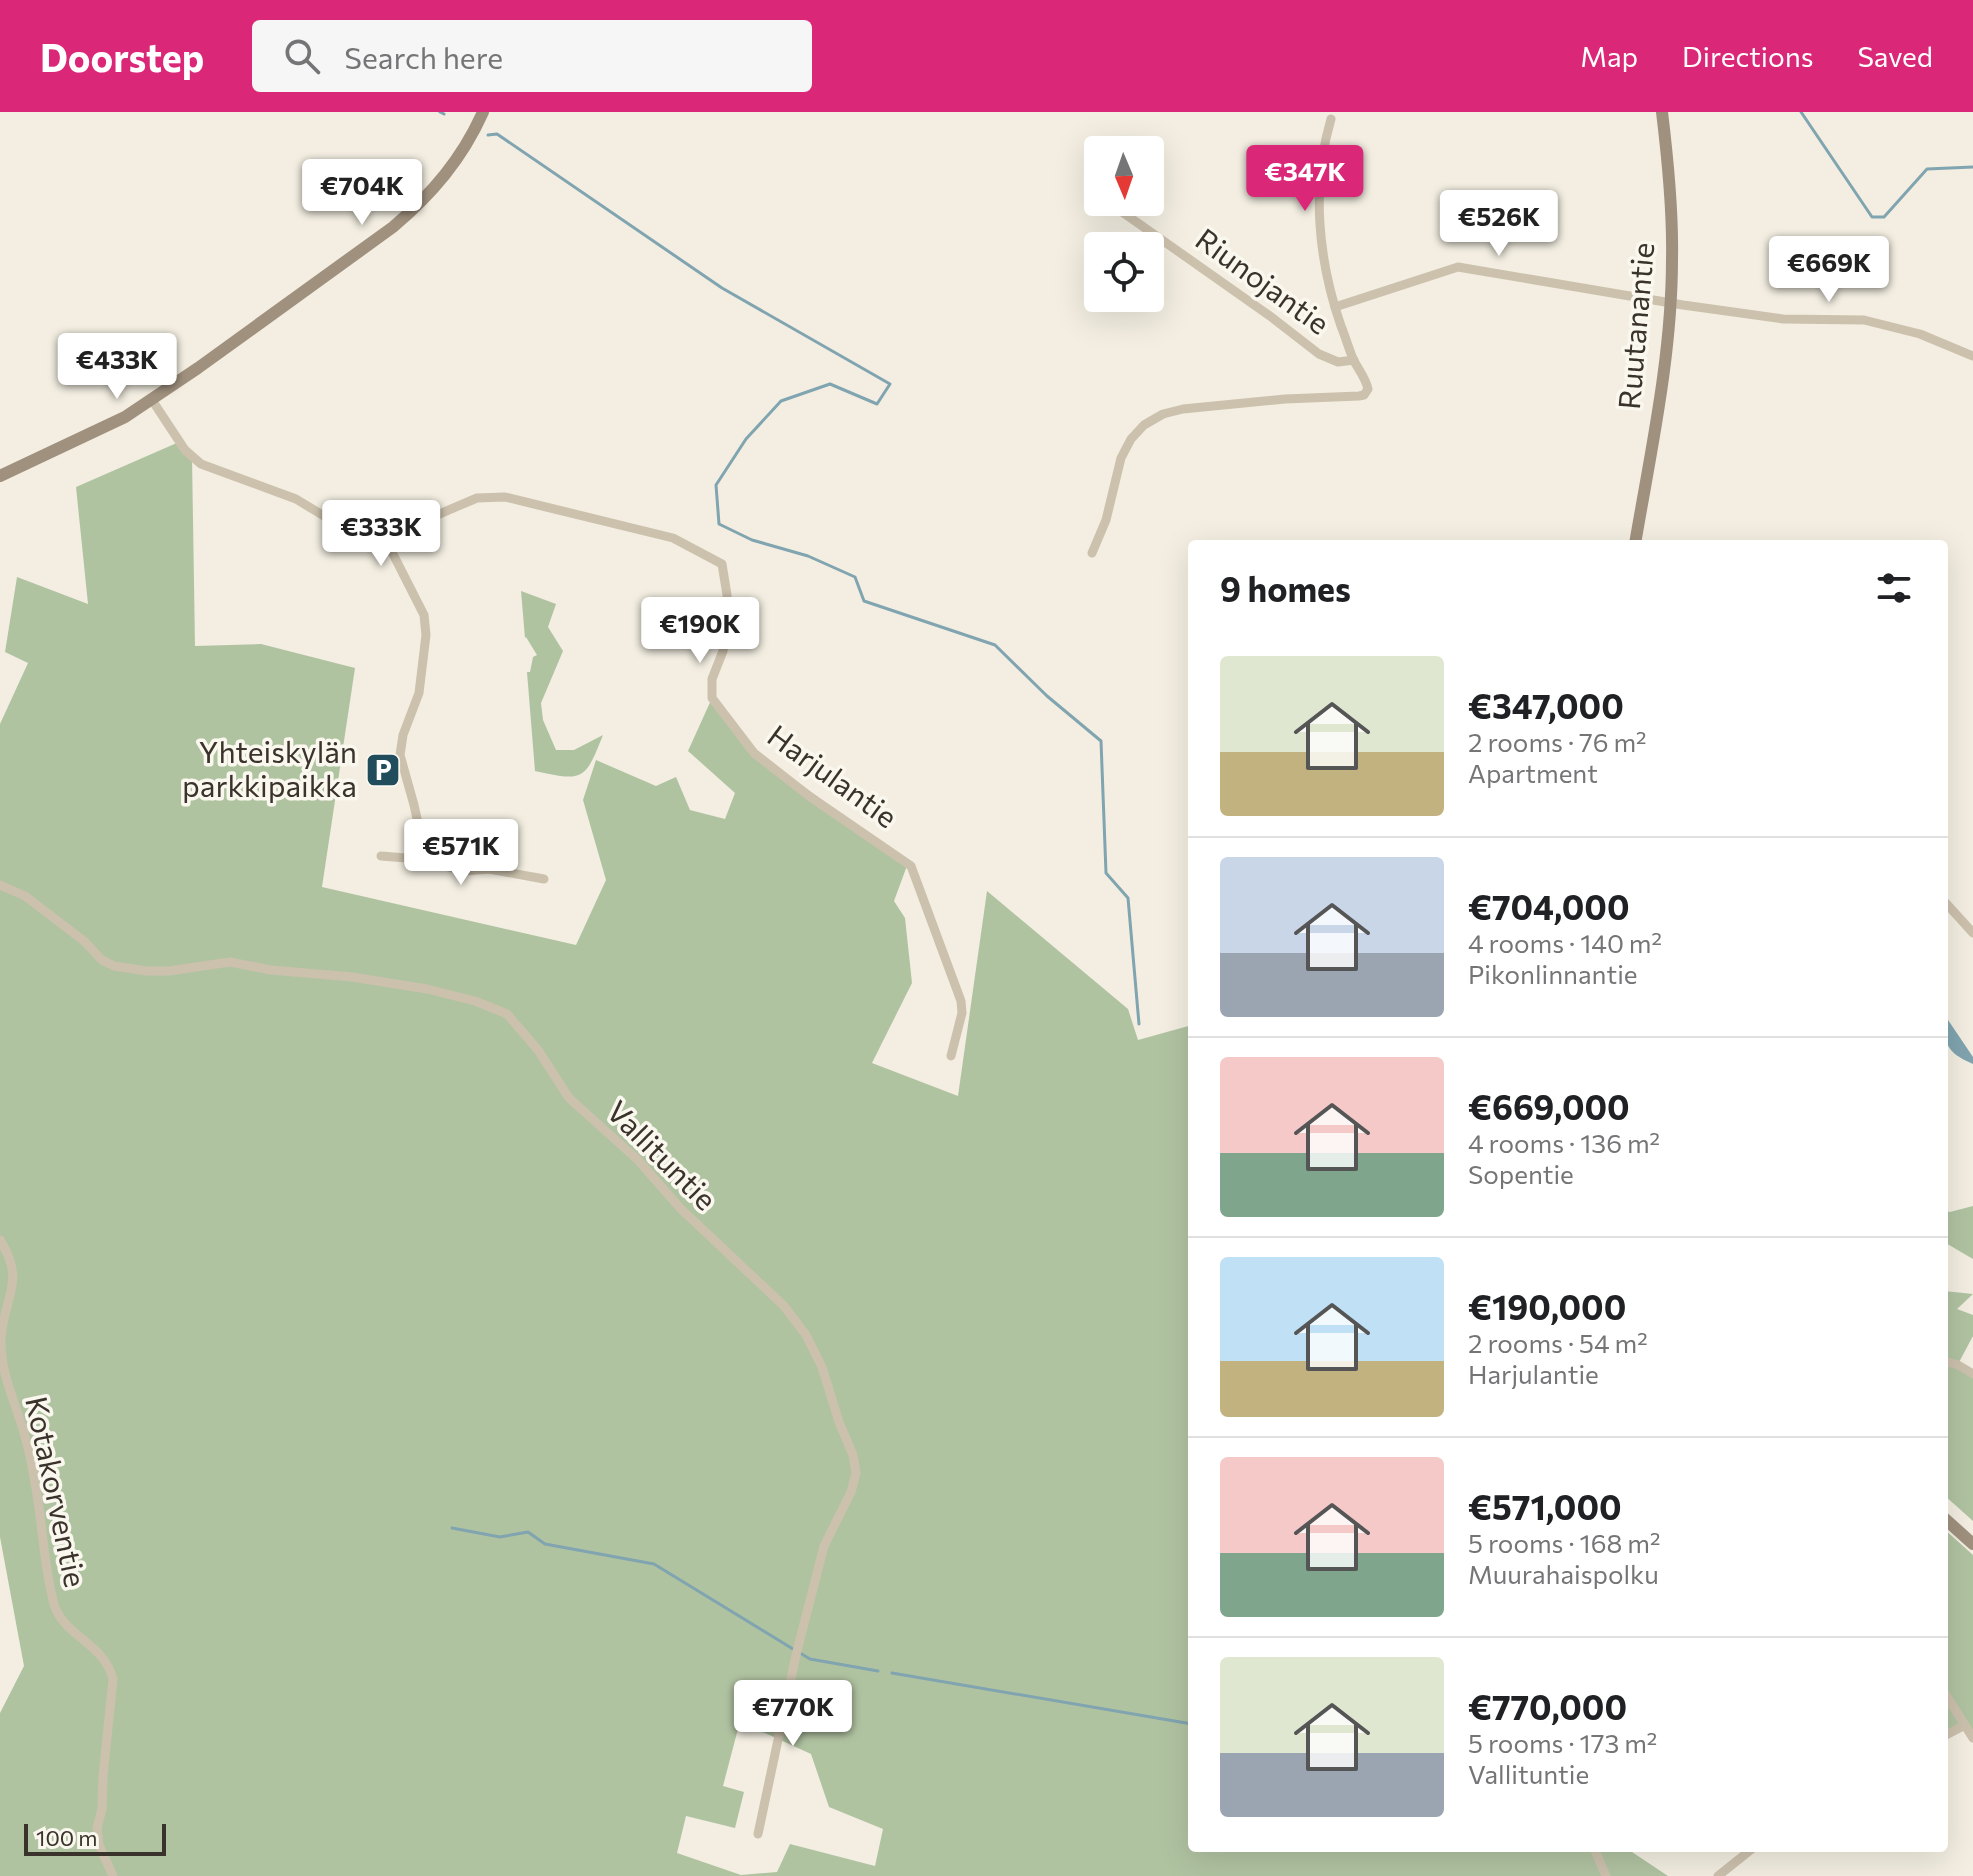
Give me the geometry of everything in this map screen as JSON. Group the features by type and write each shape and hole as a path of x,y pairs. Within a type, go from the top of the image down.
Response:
{"street":[{"path":"0,476 87,437 152,400 393,227 420,204 452,167 483,112"},
{"name":"Ruutanantie","path":"1636,540 1657,412 1669,303 1672,221 1662,112"},
{"path":"1092,553 1106,520 1121,458 1131,439 1144,425 1163,414 1183,409 1364,395 1367,384 1354,360 1327,283 1321,241 1322,148 1331,119"},
{"name":"Riunojantie","path":"1128,216 1319,354 1338,362 1354,360"},
{"path":"1335,307 1458,267 1783,319 1864,320 1920,334 1973,356"},
{"name":"Harjulantie","path":"152,400 185,450 201,464 284,494 324,516 368,530 381,538 413,590 424,615 426,635 419,693 403,735 400,755 419,828 419,859"},
{"name":"Harjulantie","path":"324,516 354,517 384,528 404,529 477,498 505,497 673,538 722,564 728,625 723,651 712,679 712,698 754,753 809,796 911,866 961,1001 962,1013 951,1056"},
{"path":"381,856 419,859 464,871 489,869 544,879"},
{"name":"Vallituntie","path":"0,885 25,896 84,941 102,960 114,966 169,971 230,962 271,970 352,977 451,995 507,1014 538,1050 569,1098 638,1160 688,1217 784,1306 806,1335 822,1367 853,1455 856,1473 851,1492 824,1546 797,1651 758,1834"},
{"path":"1948,905 1973,933"},
{"name":"Kotakorventie","path":"0,1240 10,1256 14,1273 1,1344 8,1383 24,1432 36,1486 43,1552 55,1606 62,1620 96,1648 109,1664 113,1679 102,1809 97,1828 99,1845 113,1876"},
{"path":"1948,1362 1973,1374"},
{"path":"1948,1522 1973,1544"},
{"path":"1948,1698 1973,1738"},
{"path":"1948,1734 1965,1725"},
{"path":"1596,1852 1606,1876"},
{"path":"1718,1876 1748,1852"}],"green space":[{"path":"179,442 192,457 195,646 261,644 355,668 322,887 576,945 606,880 583,800 596,760 656,786 676,777 690,810 725,819 735,793 688,751 712,698 747,745 908,863 894,901 905,918 912,983 872,1063 958,1096 987,891 1128,1009 1138,1040 1188,1026 1188,1852 1632,1852 1668,1876 0,1876 0,1713 24,1666 0,1537 0,724 28,663 5,652 17,577 88,604 76,487","holes":["739,1725 811,1754 829,1807 883,1829 875,1866 790,1844 777,1872 741,1875 677,1853 686,1816 735,1828 744,1792 723,1786"]},
{"path":"521,591 556,604 548,627 563,651 541,703 543,720 556,750 574,750 603,735 592,761 581,774 564,776 535,771 527,672 530,672 533,657 537,655 525,638"},
{"path":"1973,1206 1973,1259 1948,1244 1950,1212"},
{"path":"1948,1291 1973,1294 1957,1309 1973,1315 1973,1336 1958,1364 1973,1374 1973,1521 1948,1499"},
{"path":"1948,1533 1973,1555 1973,1738 1965,1725 1948,1734"}],"water":[{"path":"1477,204 1484,208 1484,217 1475,238 1466,241 1469,214"},
{"path":"1948,1020 1973,1057 1973,1064 1948,1045"}],"waterway":[{"path":"440,112 444,114"},
{"path":"1801,112 1872,217 1884,217 1927,169 1973,167"},
{"path":"488,135 497,134 722,288 890,384 877,404 830,384 781,401 746,439 716,485 719,524 752,540 808,556 855,577 864,601 995,645 1047,696 1101,741 1106,873 1128,898 1139,1024"},
{"path":"452,1528 500,1537 528,1532 545,1544 654,1564 793,1649"},
{"path":"800,1653 810,1659 878,1671"},
{"path":"892,1673 1188,1723"}],"place":[{"name":"Yhteiskylän parkkipaikka","path":"383,770"}]}
